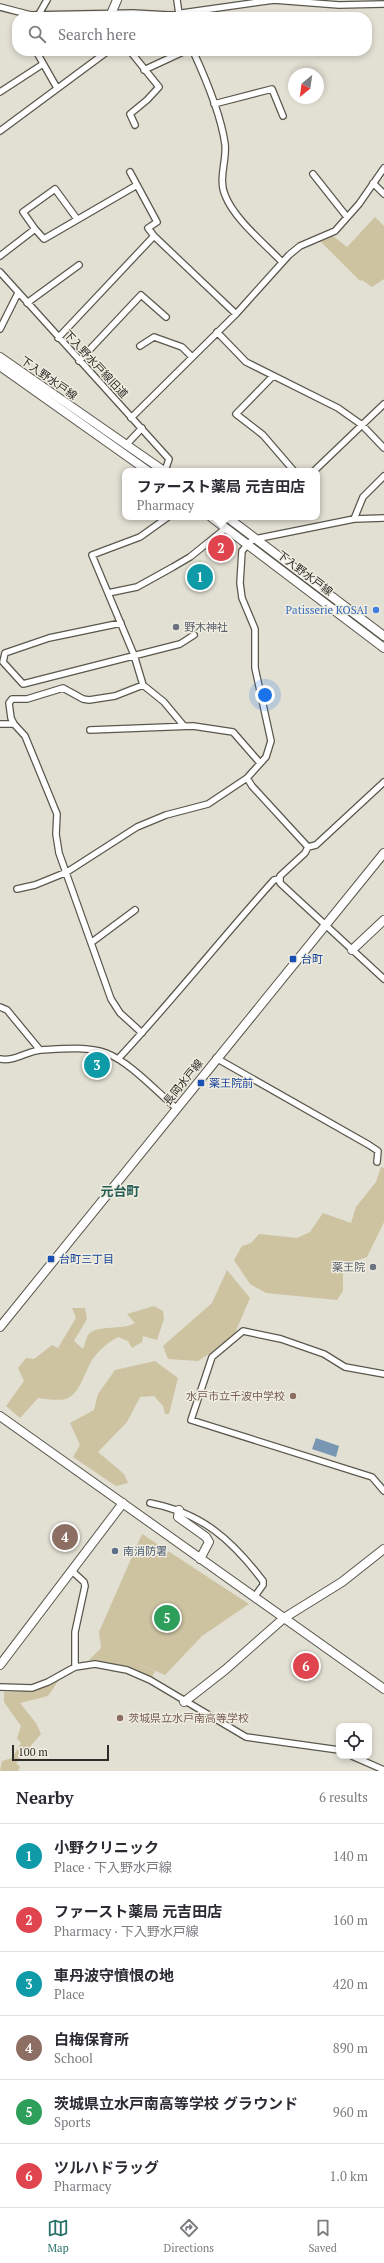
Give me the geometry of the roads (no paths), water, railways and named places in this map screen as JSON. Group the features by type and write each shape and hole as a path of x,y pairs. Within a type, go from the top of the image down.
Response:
{"main road":[{"path":"112,12 117,0"},
{"name":"下入野水戸線","path":"0,357 160,468"},
{"name":"下入野水戸線","path":"0,366 144,468"},
{"name":"下入野水戸線","path":"215,520 384,648"},
{"name":"下入野水戸線","path":"231,520 384,636"},
{"name":"長岡水戸線","path":"0,1327 216,1058 384,853"},
{"path":"352,950 384,920"},
{"path":"0,1416 384,1689"},
{"path":"0,1665 123,1504"},
{"path":"179,1510 178,1517 206,1537 209,1542 200,1559"},
{"path":"184,1702 226,1670 284,1618 342,1582 384,1549"}],"street":[{"path":"40,12 47,0"},
{"path":"176,12 177,0"},
{"path":"196,12 274,0 344,5 384,4"},
{"path":"0,7 12,13"},
{"path":"39,56 57,88"},
{"path":"0,131 101,56"},
{"path":"134,56 159,87 147,100 130,114 135,125"},
{"path":"144,70 174,56"},
{"path":"195,56 214,104 225,145 223,172 224,194 232,208 282,262"},
{"path":"0,92 43,64"},
{"path":"214,104 272,89 283,116"},
{"path":"131,418 236,314 282,262 300,246 335,232 384,168"},
{"path":"130,172 157,222 148,228 154,236 236,314"},
{"path":"313,174 347,217"},
{"path":"373,183 384,194"},
{"path":"77,219 55,189 23,212 44,239 137,185"},
{"path":"0,256 35,229"},
{"path":"58,338 154,236"},
{"path":"27,303 79,265"},
{"name":"下入野水戸線旧道","path":"0,272 58,338 169,459 165,468"},
{"path":"0,329 18,293"},
{"path":"79,361 141,295 166,316"},
{"path":"217,332 246,362 338,408 362,425 384,448"},
{"path":"140,346 154,337 182,348 192,357"},
{"path":"273,376 236,414 263,435 291,468"},
{"path":"317,468 384,404"},
{"path":"126,445 142,428"},
{"path":"354,519 362,497 384,476"},
{"path":"17,889 35,885 67,872 137,827 166,815 208,804 247,778 269,751 271,741 255,668 255,629 242,598 240,583 242,552 248,544 255,539 354,519 384,518"},
{"path":"164,520 140,537 92,555 134,655 143,685 164,702 184,726"},
{"path":"108,593 137,587 190,557 226,528"},
{"path":"121,623 49,638 5,653 3,662 23,684 180,644 194,635"},
{"path":"142,1033 116,1008 57,844 57,814 25,736 14,724 9,704 12,699 27,699 63,688 83,699 89,700 115,696 143,685"},
{"path":"0,724 14,724"},
{"path":"90,730 184,726 233,732 260,763"},
{"path":"247,778 252,786 308,847"},
{"path":"118,1059 274,880 279,879 308,847 316,845 384,782"},
{"path":"279,879 280,883 384,979"},
{"path":"92,942 135,910"},
{"path":"0,1007 7,1010 40,1050"},
{"path":"0,1059 8,1061 25,1053 40,1050 88,1050 104,1052 118,1059 176,1108"},
{"path":"216,1058 369,1144 378,1151 377,1162"},
{"path":"384,1374 344,1367 324,1354 281,1339 243,1330 212,1357 192,1420 372,1477 384,1491"},
{"path":"150,1503 179,1510 213,1528 229,1541 262,1581 263,1585 255,1596"},
{"path":"72,1571 84,1582 85,1586 75,1632 75,1667"},
{"path":"0,1687 32,1688 48,1682 75,1667 95,1664 127,1670 150,1680 231,1730 252,1739 310,1745 336,1749"},
{"path":"359,1759 384,1770"}],"water":[{"path":"316,1438 339,1446 336,1457 312,1449"}],"place":[{"name":"ファースト薬局 元吉田店","path":"221,548"},
{"name":"小野クリニック","path":"200,577"},
{"name":"Patisserie KOSAI","path":"376,610"},
{"name":"野木神社","path":"176,627"},
{"name":"台町","path":"293,959"},
{"name":"車丹波守憤恨の地","path":"97,1065"},
{"name":"薬王院前","path":"201,1083"},
{"name":"台町三丁目","path":"51,1259"},
{"name":"薬王院","path":"373,1267"},
{"name":"水戸市立千波中学校","path":"293,1396"},
{"name":"白梅保育所","path":"65,1537"},
{"name":"南消防署","path":"115,1551"},
{"name":"茨城県立水戸南高等学校 グラウンド","path":"167,1618"},
{"name":"ツルハドラッグ","path":"306,1666"},
{"name":"茨城県立水戸南高等学校","path":"120,1718"}],"district":[{"name":"元台町","path":"120,1191"}]}
